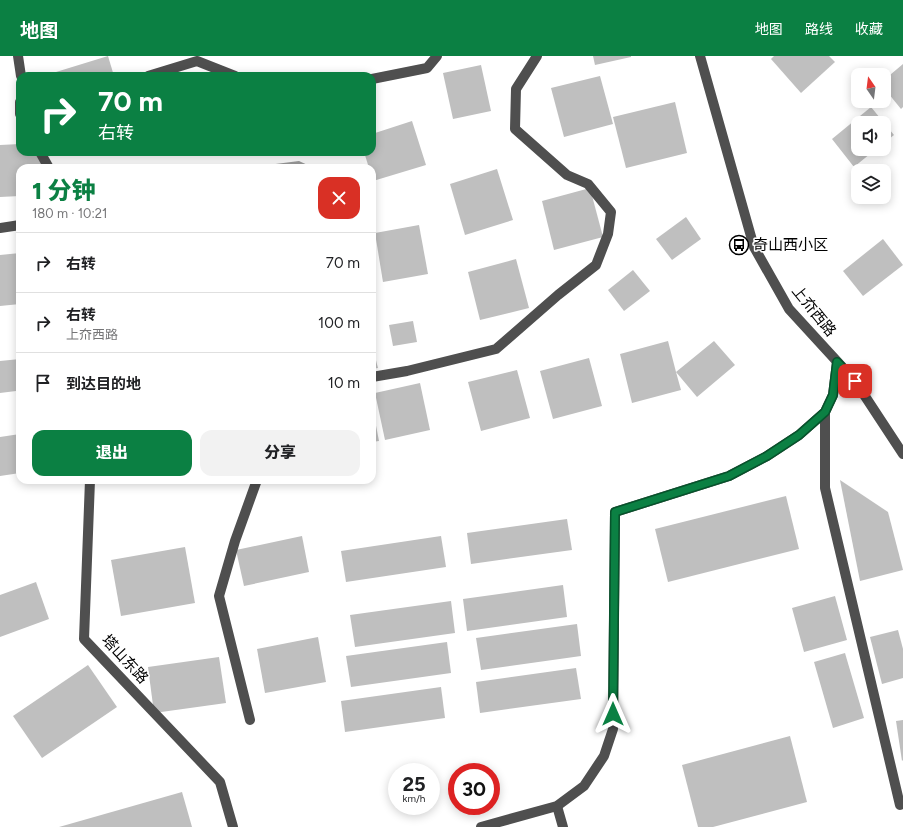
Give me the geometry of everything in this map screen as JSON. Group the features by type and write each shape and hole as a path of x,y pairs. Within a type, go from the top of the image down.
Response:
{"street":[{"path":"18,56 20,72"},
{"path":"376,78 427,68 437,56"},
{"path":"376,376 407,371 496,349 558,295 596,265 608,234 611,212 588,184 568,175 515,129 516,89 536,56"},
{"name":"上夼西路","path":"700,56 754,248 789,309 855,381 903,454"},
{"path":"159,72 198,58 227,72"},
{"path":"0,228 16,226"},
{"path":"481,827 557,806 584,786 604,756 613,729 615,512 729,476 767,456 793,439 825,412 833,395 837,362"},
{"path":"825,412 825,488 900,805"},
{"name":"塔山东路","path":"90,484 84,638 220,782 233,827"},
{"path":"250,720 219,596 235,541 256,484"},
{"path":"557,806 563,827"}],"shaded area":[{"path":"299,161 305,164 275,164"}],"building":[{"path":"108,56 113,72 56,72"},
{"path":"593,56 631,56 631,57 595,65"},
{"path":"774,56 829,56 835,62 801,93 771,59"},
{"path":"903,64 903,107 901,109 891,97 891,74"},
{"path":"481,65 491,111 453,119 443,73"},
{"path":"600,76 613,124 564,137 551,88"},
{"path":"675,102 687,153 626,168 613,117"},
{"path":"872,108 878,116 860,116"},
{"path":"412,121 426,165 376,180 376,164 368,164 365,156 376,156 376,133"},
{"path":"851,123 851,156 867,156 858,164 852,164 832,139"},
{"path":"16,144 16,156 42,156 43,164 16,164 16,196 0,197 0,145"},
{"path":"497,169 513,220 465,235 450,184"},
{"path":"590,188 603,237 554,250 542,201"},
{"path":"686,217 701,239 672,260 656,239"},
{"path":"419,225 428,274 383,282 376,233"},
{"path":"883,239 903,265 863,296 843,271"},
{"path":"16,253 16,304 0,306 0,255"},
{"path":"516,259 529,308 480,320 468,272"},
{"path":"633,270 650,291 624,311 608,290"},
{"path":"413,321 417,342 393,346 389,325"},
{"path":"668,341 681,390 632,403 620,354"},
{"path":"714,341 735,365 697,397 676,372"},
{"path":"589,358 602,406 553,419 540,371"},
{"path":"16,359 16,391 0,393 0,361"},
{"path":"517,370 530,418 481,431 468,382"},
{"path":"420,383 430,430 385,440 376,393"},
{"path":"376,426 379,441 376,441"},
{"path":"16,435 16,474 0,476 0,437"},
{"path":"840,480 888,512 903,570 860,581"},
{"path":"786,496 799,549 668,582 655,529"},
{"path":"567,519 572,550 471,564 467,533"},
{"path":"302,536 309,572 244,586 236,550"},
{"path":"441,536 446,567 346,582 341,551"},
{"path":"185,547 195,603 121,616 111,560"},
{"path":"36,582 49,619 0,637 0,595"},
{"path":"563,585 567,617 467,631 463,599"},
{"path":"835,596 847,640 804,652 792,608"},
{"path":"451,601 455,633 355,647 350,615"},
{"path":"577,624 581,656 481,670 476,638"},
{"path":"898,630 903,649 903,678 882,684 870,637"},
{"path":"318,637 326,682 265,693 257,649"},
{"path":"447,642 451,673 351,687 346,656"},
{"path":"845,653 864,718 833,728 814,662"},
{"path":"219,657 226,703 154,713 148,667"},
{"path":"88,665 117,707 42,758 13,716"},
{"path":"576,668 581,699 480,713 476,682"},
{"path":"441,687 445,718 345,732 341,701"},
{"path":"903,720 903,760 902,761 896,721"},
{"path":"790,736 807,802 713,827 698,827 682,765"},
{"path":"182,792 192,827 59,827"}],"place":[{"name":"奇山西小区","path":"739,245"}],"route":[{"path":"613,714 615,512 729,476 767,456 799,435 825,412 833,395 837,362 855,381"}]}
